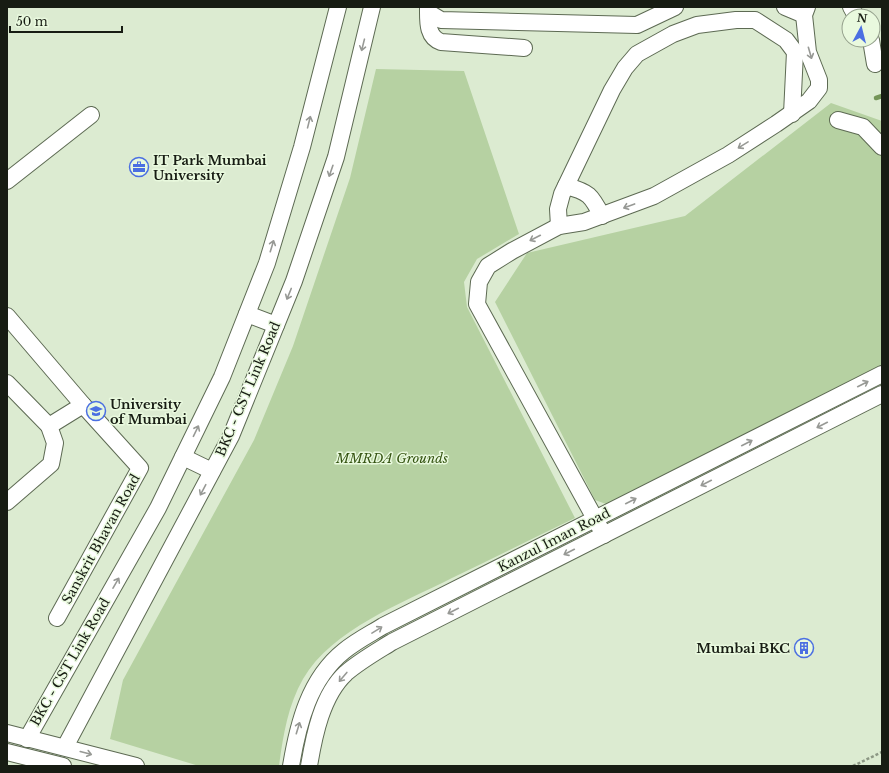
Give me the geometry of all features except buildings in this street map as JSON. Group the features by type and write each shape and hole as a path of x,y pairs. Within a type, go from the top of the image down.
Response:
{"street":[{"name":"BKC - CST Link Road","path":"27,738 158,508 222,378 267,262 302,147 338,7"},
{"name":"BKC - CST Link Road","path":"65,747 231,436 294,281 336,157 372,7"},
{"path":"604,534 477,304 479,282 488,266 512,251 559,226 584,222 654,196 728,154 792,114 809,101 819,88 820,80 808,52 806,11 785,7"},
{"path":"428,8 432,14 441,20 637,25 667,9"},
{"path":"428,8 430,33 435,40 441,42 524,48"},
{"path":"559,226 558,209 562,194 612,90 625,68 637,54 673,34 697,25 736,20 755,20 786,40 794,52 792,114"},
{"path":"872,48 875,64"},
{"path":"7,181 91,115"},
{"path":"838,120 863,127 882,147"},
{"path":"566,186 581,190 590,195 602,216"},
{"path":"247,314 276,325"},
{"name":"Sanskrit Bhavan Road","path":"7,316 83,405 140,468 57,618"},
{"name":"Kanzul Iman Road","path":"291,766 296,737 305,706 317,681 332,662 345,650 383,626 882,374"},
{"path":"7,383 49,426 55,443 51,464 7,502"},
{"name":"Kanzul Iman Road","path":"309,766 313,741 322,712 332,691 345,674 362,660 392,642 882,394"},
{"path":"49,426 83,405"},
{"path":"183,457 212,471"},
{"path":"7,733 136,766"},
{"path":"7,752 29,762 54,765"}],"path":[{"path":"853,766 882,752"}],"green space":[{"name":"MMRDA Grounds","path":"376,69 464,71 519,234 477,259 464,282 467,307 575,518 370,619 332,646 316,661 303,679 293,699 282,743 279,766 199,766 110,739 123,680 254,440 293,346 350,178"},
{"path":"831,103 882,121 882,366 606,504 595,500 495,302 527,253 685,216"}],"waterway":[{"path":"876,98 882,96"}],"place":[{"name":"IT Park Mumbai University","path":"139,167"},
{"name":"University of Mumbai","path":"96,411"},
{"name":"Mumbai BKC","path":"804,648"}]}
